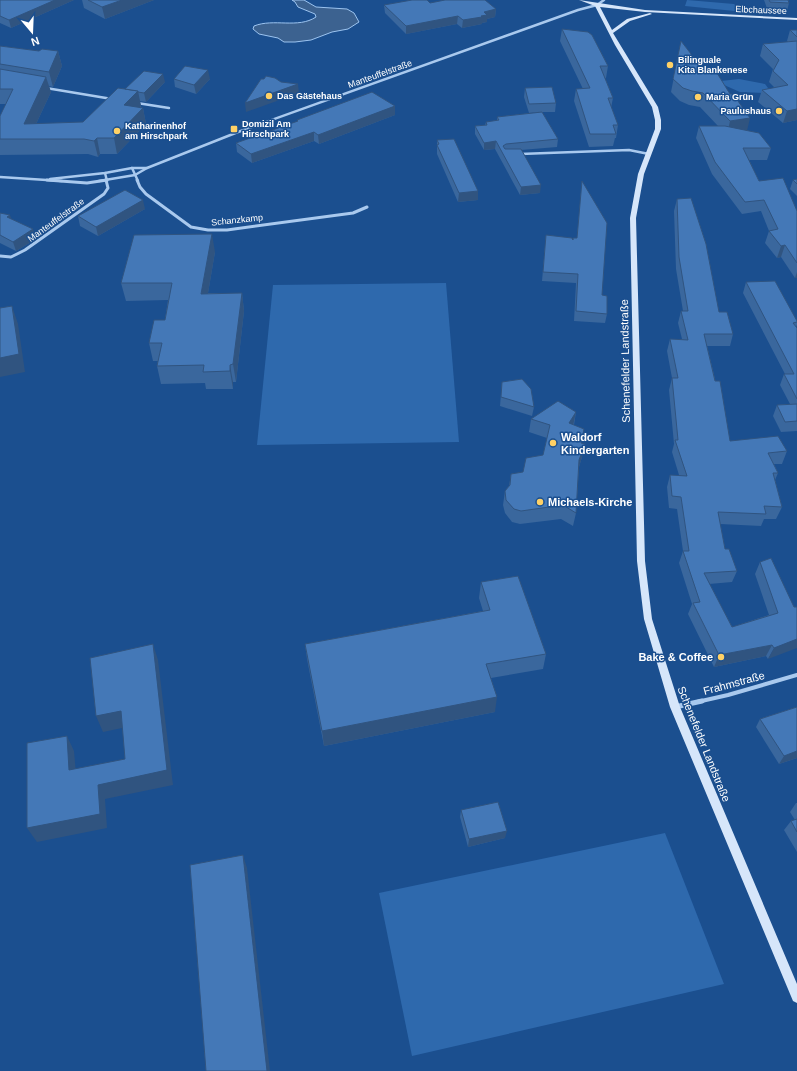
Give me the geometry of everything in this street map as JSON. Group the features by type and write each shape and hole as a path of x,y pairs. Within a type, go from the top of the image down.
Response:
{"main road":[{"name":"Elbchaussee","path":"581,0 597,5 656,12 797,19"},
{"name":"Schenefelder Landstraße","path":"597,5 611,33 655,107 658,129 641,174 633,218 641,561 648,619 675,707 797,997"},
{"path":"611,33 626,20 656,12"}],"street":[{"path":"597,5 604,0"},
{"name":"Manteuffelstraße","path":"0,177 47,179 76,183 107,181 135,175 147,168 238,132 580,9 597,5"},
{"path":"45,88 116,100"},
{"path":"131,102 169,108"},
{"path":"512,154 629,150 649,154"},
{"name":"Manteuffelstraße","path":"47,179 105,173 132,168 147,168"},
{"name":"Schanzkamp","path":"132,168 140,187 154,201 191,227 200,229 228,230 353,213 367,207"},
{"path":"105,173 107,181"},
{"name":"Manteuffelstraße","path":"0,256 15,255 40,240 104,194 108,188 107,181"},
{"name":"Frahmstraße","path":"675,707 728,695 797,675"}],"shaded area":[{"path":"292,0 304,0 316,7 347,9 354,13 359,22 348,29 332,32 311,40 295,42 284,42 278,38 259,34 253,29 254,26 262,24 302,22 309,21 316,17 315,14 298,7"},
{"path":"687,0 734,4 744,12 685,6"},
{"path":"739,79 765,84 768,88 766,93 740,92 724,85 721,81"},
{"path":"446,283 459,442 257,445 273,285"},
{"path":"665,833 724,984 412,1056 379,893"}],"building":[{"path":"0,0 55,0 9,20 0,16"},
{"path":"88,0 122,0 102,7"},
{"path":"412,0 427,0 430,3 445,0 485,0 496,9 484,12 487,15 481,16 482,17 463,20 458,16 406,26 384,5"},
{"path":"769,0 788,0 789,3 770,2"},
{"path":"562,29 588,32 592,35 608,66 600,66 613,98 608,98 618,125 613,125 616,134 590,134 576,89 590,88"},
{"path":"790,30 797,30 797,37"},
{"path":"681,41 705,72 717,73 730,94 733,94 750,118 730,121 703,93 683,88 673,79"},
{"path":"797,41 797,109 787,111 762,90 788,85 773,71 779,60 763,44"},
{"path":"0,46 39,51 42,49 58,51 49,72 0,64"},
{"path":"185,66 208,70 194,85 174,79"},
{"path":"0,69 46,77 24,124 83,122 118,88 138,91 124,105 143,108 114,138 97,138 94,141 84,139 0,139 0,116 13,89 0,89"},
{"path":"144,71 163,74 144,93 125,89"},
{"path":"266,76 275,78 281,82 298,84 245,103 261,79 264,79"},
{"path":"552,87 556,103 529,104 525,88"},
{"path":"372,92 395,106 318,135 314,132 251,154 236,143 298,121 297,120"},
{"path":"542,112 558,139 506,144 503,146 505,149 521,149 541,185 521,187 496,141 484,143 475,126 487,125 486,122 499,120 497,117"},
{"path":"699,126 725,126 759,133 771,148 743,148 759,181 783,178 797,211 797,263 785,245 781,246 769,231 778,229 764,200 745,202 715,162"},
{"path":"454,139 478,191 459,193 437,145 439,144 437,140"},
{"path":"582,181 607,223 602,295 607,296 607,314 576,311 578,274 543,272 546,235 572,238 573,240 573,238 577,238"},
{"path":"125,190 143,200 96,227 78,216"},
{"path":"691,198 706,244 719,312 727,312 733,334 704,334 715,381 720,381 730,441 778,436 787,451 768,453 778,473 773,473 782,507 764,506 766,514 718,512 725,549 729,549 737,571 704,573 732,627 778,613 760,562 771,558 794,607 797,607 797,639 774,648 772,645 719,655 693,603 700,602 683,551 689,551 681,497 672,496 670,475 687,476 675,440 678,440 672,378 678,378 670,339 688,340 681,311 688,311 679,257 677,199"},
{"path":"0,213 10,215 7,217 33,229 13,242 0,235"},
{"path":"212,234 201,294 242,293 233,364 230,365 230,371 203,372 204,365 157,366 162,343 149,343 154,320 165,320 172,283 121,283 134,235"},
{"path":"775,281 797,321 793,323 797,328 797,399 784,374 794,374 746,282"},
{"path":"12,306 19,354 0,358 0,308"},
{"path":"522,379 531,389 534,407 501,397 502,382"},
{"path":"558,401 576,412 569,423 584,429 581,443 585,444 579,460 576,513 563,505 521,511 514,509 506,500 505,491 510,485 511,474 523,472 526,458 543,455 550,425 531,419"},
{"path":"797,404 797,421 785,422 777,405"},
{"path":"518,576 546,654 486,664 497,697 322,731 305,644 490,610 481,582"},
{"path":"153,644 167,770 98,785 100,814 27,828 27,743 67,736 69,770 125,759 121,711 96,716 90,658"},
{"path":"797,707 797,751 784,756 760,719"},
{"path":"498,802 507,831 469,839 461,810"},
{"path":"797,819 797,832 791,821"},
{"path":"243,855 267,1071 206,1071 190,865"}],"place":[{"name":"Bilinguale Kita Blankenese","path":"670,65"},
{"name":"Das Gästehaus","path":"269,96"},
{"name":"Maria Grün","path":"698,97"},
{"name":"Paulushaus","path":"779,111"},
{"name":"Domizil Am Hirschpark","path":"234,129"},
{"name":"Katharinenhof am Hirschpark","path":"117,131"},
{"name":"Waldorf Kindergarten","path":"553,443"},
{"name":"Michaels-Kirche","path":"540,502"},
{"name":"Bake & Coffee","path":"721,657"}]}
